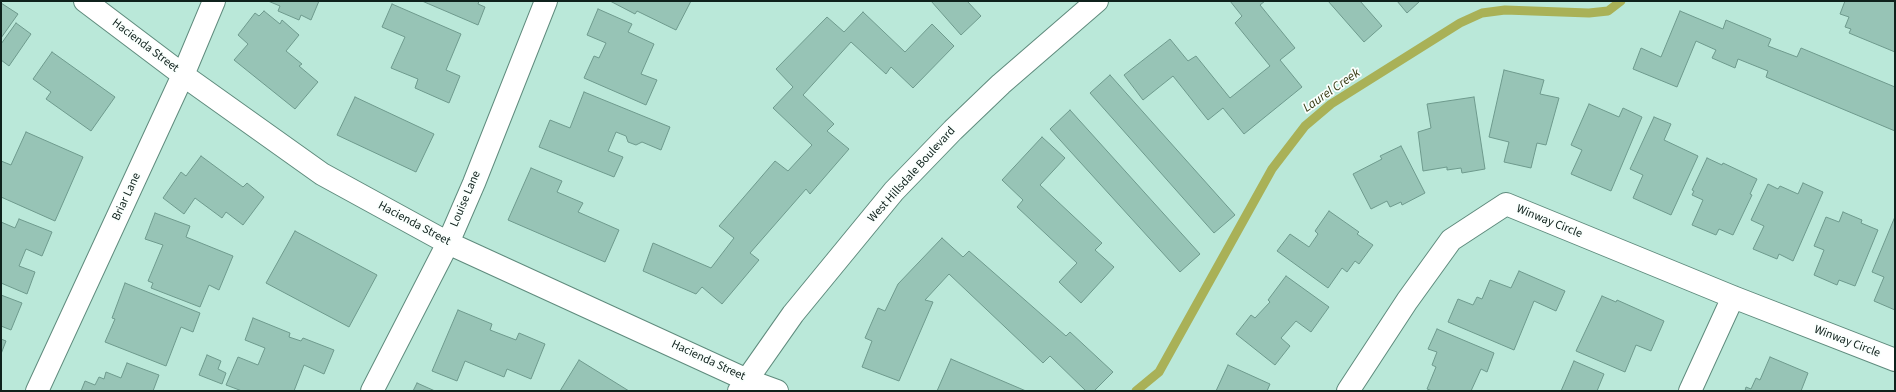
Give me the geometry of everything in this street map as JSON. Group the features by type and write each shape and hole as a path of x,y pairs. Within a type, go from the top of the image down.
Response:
{"street":[{"name":"Hacienda Street","path":"85,1 183,75 322,174 448,243 743,385 777,391"},
{"name":"Briar Lane","path":"37,391 183,75 214,1"},
{"name":"Louise Lane","path":"372,391 448,243 474,183 546,1"},
{"name":"West Hillsdale Boulevard","path":"743,385 793,314 894,191 953,130 1001,84 1097,1"},
{"name":"Winway Circle","path":"1348,391 1407,300 1451,240 1506,204 1733,297 1895,360"},
{"path":"1690,391 1733,297"}],"building":[{"path":"268,1 319,1 311,20 301,15 299,20 278,11 280,6"},
{"path":"422,1 479,1 478,4 485,7 478,25"},
{"path":"610,1 691,1 676,30 637,11 635,14"},
{"path":"931,1 967,1 981,16 961,35"},
{"path":"1230,1 1265,1 1260,5 1295,48 1280,60 1302,87 1244,134 1223,108 1208,120 1173,76 1143,100 1124,75 1170,39 1188,61 1196,56 1230,98 1270,66 1235,23 1242,16"},
{"path":"1328,1 1360,1 1382,26 1364,42"},
{"path":"1397,1 1420,1 1407,13"},
{"path":"1845,1 1895,1 1895,52 1849,33 1851,29 1845,27 1849,17 1840,14"},
{"path":"1,3 18,14 1,38"},
{"path":"392,4 461,34 446,70 460,76 449,103 415,88 418,79 391,68 405,37 382,27"},
{"path":"598,9 632,24 628,32 654,44 641,74 657,80 646,105 584,78 594,56 599,58 606,43 587,35"},
{"path":"264,11 280,24 282,20 299,35 286,51 302,64 299,66 318,82 295,109 234,60 248,44 238,35 255,13 259,16"},
{"path":"1680,11 1723,29 1726,20 1771,39 1768,46 1797,57 1801,48 1895,87 1895,131 1766,77 1768,71 1738,59 1735,68 1712,58 1716,50 1696,41 1677,87 1633,69 1641,48 1661,57"},
{"path":"863,12 905,52 932,24 954,46 913,88 891,67 886,74 851,42 803,95 834,124 827,131 849,149 810,194 806,189 750,253 759,260 722,304 702,287 696,294 643,271 653,243 711,268 734,238 719,226 775,161 788,171 812,145 773,108 793,87 776,69 827,17 844,32"},
{"path":"16,23 31,34 9,66 1,60 1,44"},
{"path":"52,52 115,97 91,131 46,99 51,92 33,79"},
{"path":"1504,70 1544,80 1540,94 1559,98 1546,145 1537,143 1531,168 1504,162 1509,142 1489,137"},
{"path":"1110,75 1235,215 1214,233 1090,93"},
{"path":"584,92 670,127 661,150 642,142 636,145 628,142 626,136 616,132 608,151 623,157 614,177 539,147 550,120 570,128"},
{"path":"355,97 434,134 416,172 337,135"},
{"path":"1474,97 1485,169 1462,173 1461,168 1447,170 1447,167 1423,171 1418,132 1431,128 1427,104"},
{"path":"1589,104 1619,117 1623,108 1642,117 1611,191 1571,174 1582,150 1571,145"},
{"path":"1070,110 1200,254 1180,272 1050,129"},
{"path":"1654,117 1671,124 1664,140 1698,156 1671,215 1633,198 1643,175 1630,169"},
{"path":"26,132 83,157 55,221 1,197 1,161 11,165"},
{"path":"1042,137 1065,158 1040,185 1102,243 1095,250 1114,267 1081,303 1059,282 1077,263 1017,207 1023,200 1002,180"},
{"path":"1401,146 1425,193 1402,205 1401,202 1390,207 1387,201 1371,209 1353,174 1382,159 1380,156"},
{"path":"201,156 243,187 247,183 264,197 243,225 226,212 222,218 195,198 184,214 163,198 181,172 186,176"},
{"path":"1707,158 1722,165 1723,163 1757,179 1750,194 1752,195 1733,235 1719,229 1716,235 1692,225 1703,200 1692,195 1694,191 1692,190"},
{"path":"531,168 562,181 557,192 583,203 578,212 619,230 605,262 508,220"},
{"path":"1803,183 1823,192 1793,261 1779,254 1777,259 1753,249 1764,226 1751,220 1768,184 1778,189 1780,186 1798,194"},
{"path":"1329,211 1359,232 1357,234 1373,245 1359,264 1355,261 1347,272 1342,268 1328,288 1277,251 1290,234 1309,247 1318,234 1315,231"},
{"path":"1843,212 1862,220 1861,223 1878,230 1855,286 1839,280 1837,285 1814,275 1824,250 1814,246 1826,217 1839,222"},
{"path":"155,213 190,226 186,237 233,256 219,290 209,285 200,307 151,288 153,283 148,281 163,245 145,239"},
{"path":"19,219 52,232 42,256 26,249 19,266 35,272 27,294 1,283 1,222 15,228"},
{"path":"1894,219 1895,310 1874,301 1884,277 1872,272"},
{"path":"295,231 377,275 349,327 266,283"},
{"path":"942,238 963,257 969,251 1066,336 1070,332 1113,372 1094,391 1086,391 1050,356 1043,363 949,274 925,300 933,302 899,381 862,367 872,341 865,338 878,308 885,311 898,284"},
{"path":"1519,271 1565,291 1556,311 1534,301 1514,350 1448,322 1458,299 1473,305 1477,297 1482,299 1490,280 1511,288"},
{"path":"1286,276 1329,307 1311,332 1296,321 1281,338 1290,346 1275,365 1236,334 1251,315 1255,318 1270,302 1268,300"},
{"path":"125,283 200,313 193,332 181,327 166,366 105,342 115,319 112,318"},
{"path":"1,295 22,303 11,330 1,326"},
{"path":"1602,296 1616,302 1617,300 1664,321 1651,351 1636,345 1625,372 1576,351"},
{"path":"458,310 492,324 490,330 516,340 519,333 545,344 531,379 507,369 504,377 465,361 457,381 432,371"},
{"path":"253,318 290,333 289,337 301,341 303,338 334,350 324,374 304,365 294,391 242,391 226,385 238,357 258,365 265,348 245,340"},
{"path":"1437,329 1494,353 1487,372 1481,369 1471,391 1432,391 1427,389 1436,367 1432,365 1437,352 1428,349"},
{"path":"1,339 6,341 1,354"},
{"path":"207,355 221,361 218,369 226,373 222,384 199,375"},
{"path":"1770,357 1808,373 1801,391 1745,391 1746,387 1751,389 1756,378 1760,380"},
{"path":"951,359 1026,391 937,391"},
{"path":"579,360 629,391 560,391"},
{"path":"1574,361 1604,374 1597,391 1561,391"},
{"path":"127,363 159,375 153,391 81,391 85,381 95,385 99,377 104,379 106,372 121,378"},
{"path":"1228,365 1270,384 1267,391 1216,391"},
{"path":"417,383 435,391 413,391"}],"waterway":[{"name":"Laurel Creek","path":"1136,391 1159,372 1272,169 1305,126 1331,104 1460,23 1482,13 1505,10 1589,13 1608,11 1621,1"}]}
